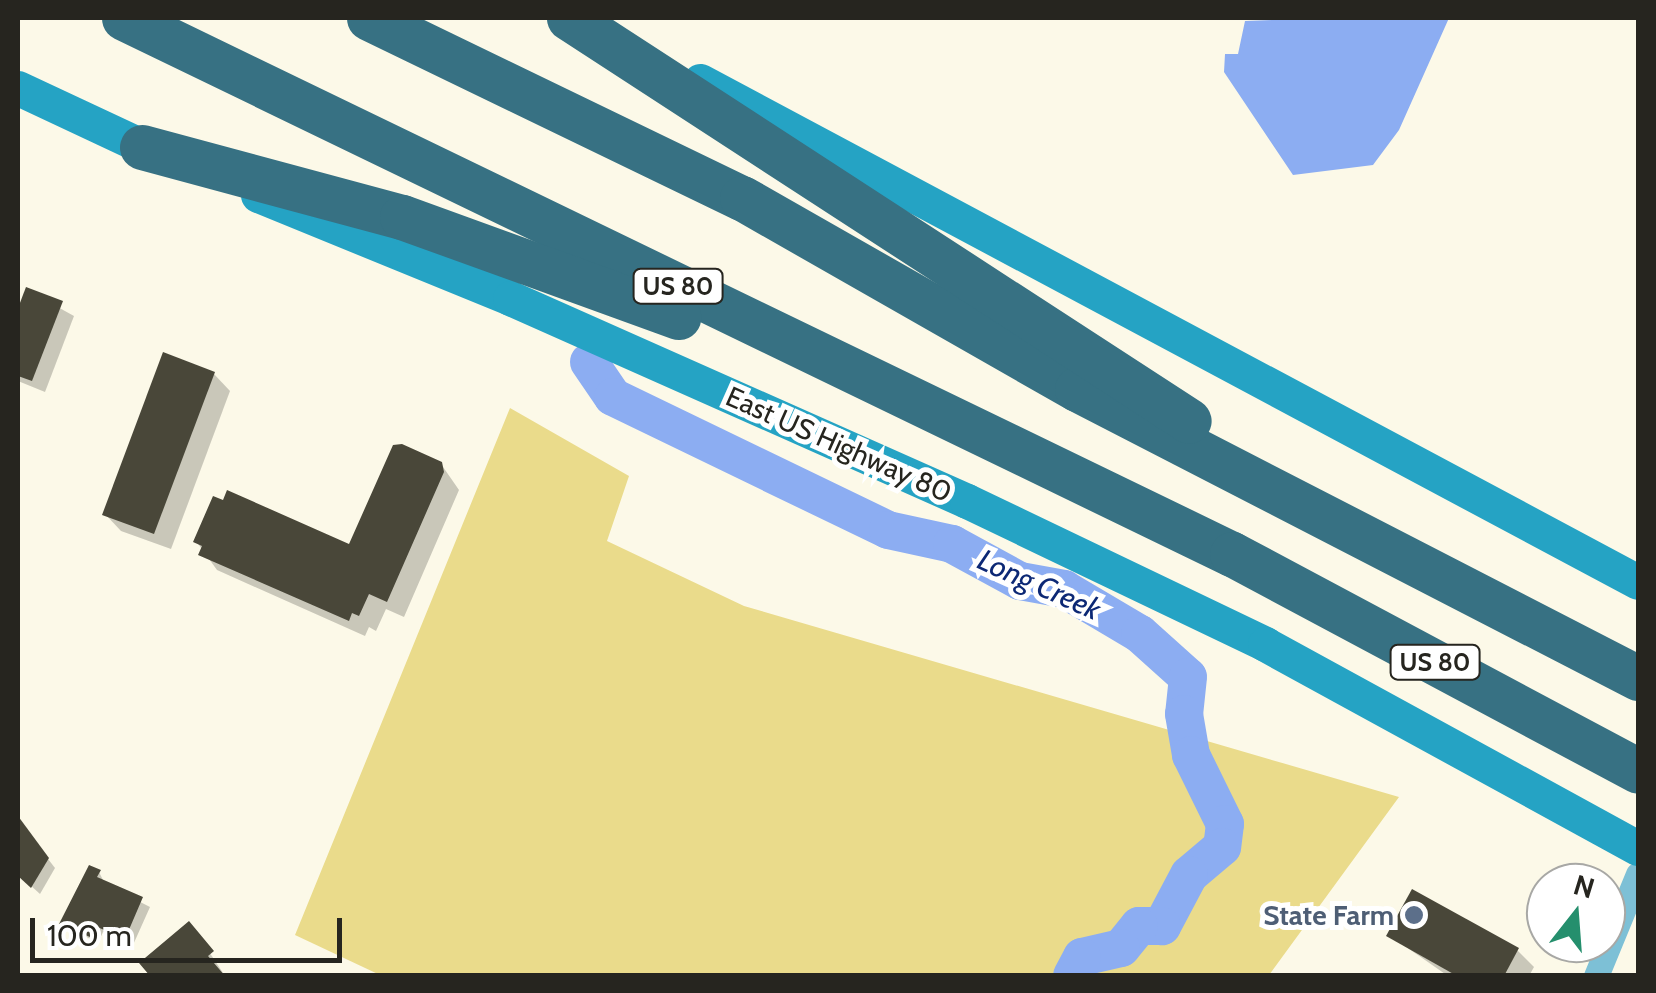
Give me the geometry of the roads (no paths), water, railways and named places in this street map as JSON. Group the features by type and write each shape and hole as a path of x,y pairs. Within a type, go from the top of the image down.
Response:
{"highway":[{"name":"US 80","path":"124,18 1232,554 1638,770"},
{"name":"US 80","path":"369,18 742,198 1077,389 1638,678"},
{"path":"569,18 745,137 1162,399 1268,486"},
{"path":"142,147 523,256 1232,554"}],"main road":[{"path":"581,18 1638,582"},
{"name":"East US Highway 80","path":"18,88 142,147 510,298 984,509 1265,644 1638,848"}],"street":[{"path":"1596,976 1638,874"}],"water":[{"path":"1449,18 1399,130 1373,165 1293,175 1224,72 1225,54 1238,54 1245,21"}],"waterway":[{"name":"Long Creek","path":"589,362 613,397 888,530 952,544 1020,581 1064,589 1140,634 1188,677 1184,714 1191,755 1225,824 1222,847 1189,875 1162,926 1139,926 1121,948 1082,957 1072,976"}],"place":[{"name":"State Farm","path":"1414,915"}]}
